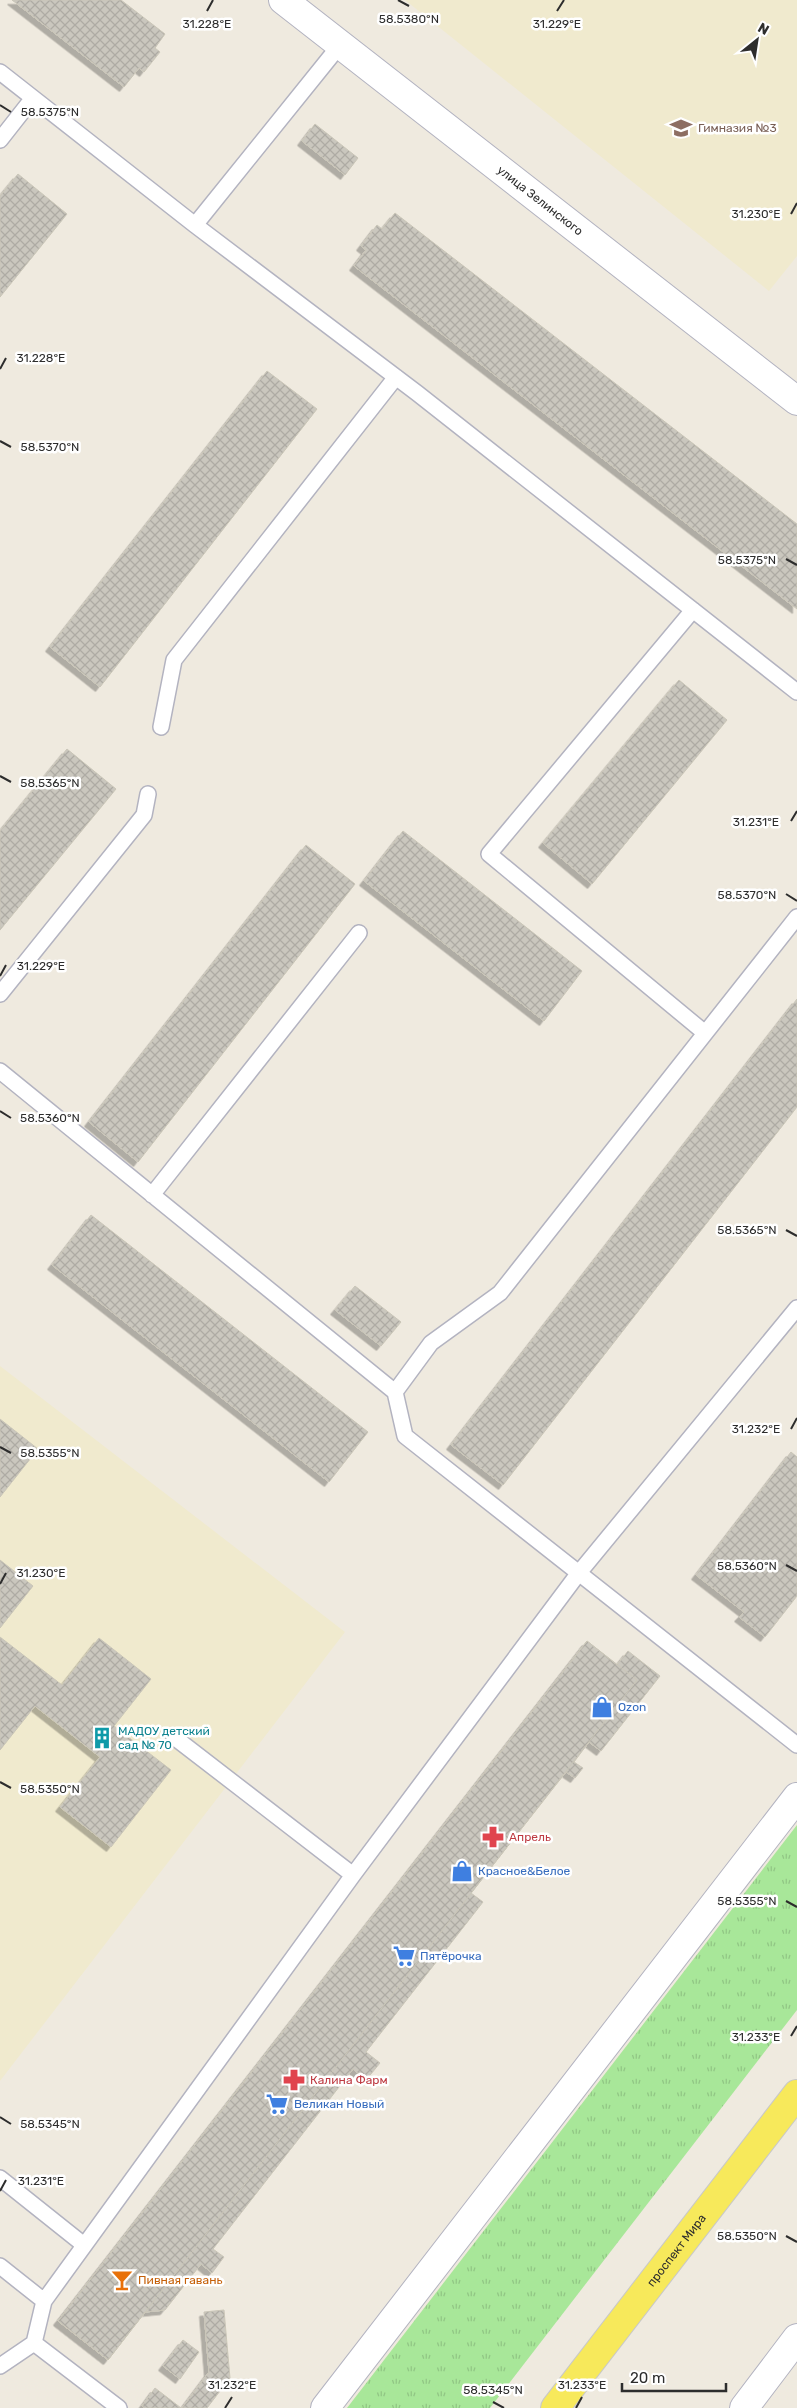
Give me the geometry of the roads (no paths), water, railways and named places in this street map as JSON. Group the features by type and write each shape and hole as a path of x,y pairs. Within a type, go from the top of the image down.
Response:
{"main road":[{"name":"проспект Мира","path":"555,2408 797,2094"}],"street":[{"name":"улица Зелинского","path":"283,0 797,401"},
{"path":"325,2408 797,1797"},
{"path":"744,2408 797,2338"}],"lane":[{"path":"195,225 340,44"},
{"path":"0,72 195,225 396,377 797,692"},
{"path":"0,140 33,98"},
{"path":"162,727 174,660 396,377"},
{"path":"693,610 489,854 706,1033"},
{"path":"0,994 144,815 148,794"},
{"path":"395,1392 431,1343 500,1292 797,917"},
{"path":"152,1195 359,933"},
{"path":"0,1070 395,1392 406,1436 578,1574 797,1745"},
{"path":"0,2366 34,2343 44,2301 353,1875 578,1574 797,1308"},
{"path":"174,1737 353,1875"},
{"path":"0,2178 84,2245"},
{"path":"0,2266 44,2301"},
{"path":"34,2343 119,2408"}],"place":[{"name":"Гимназия №3","path":"681,128"},
{"name":"Ozon","path":"602,1707"},
{"name":"МАДОУ детский сад № 70","path":"102,1738"},
{"name":"Апрель","path":"493,1837"},
{"name":"Красное&Белое","path":"462,1871"},
{"name":"Пятёрочка","path":"404,1956"},
{"name":"Калина Фарм","path":"294,2080"},
{"name":"Великан Новый","path":"277,2104"},
{"name":"Пивная гавань","path":"122,2280"}]}
